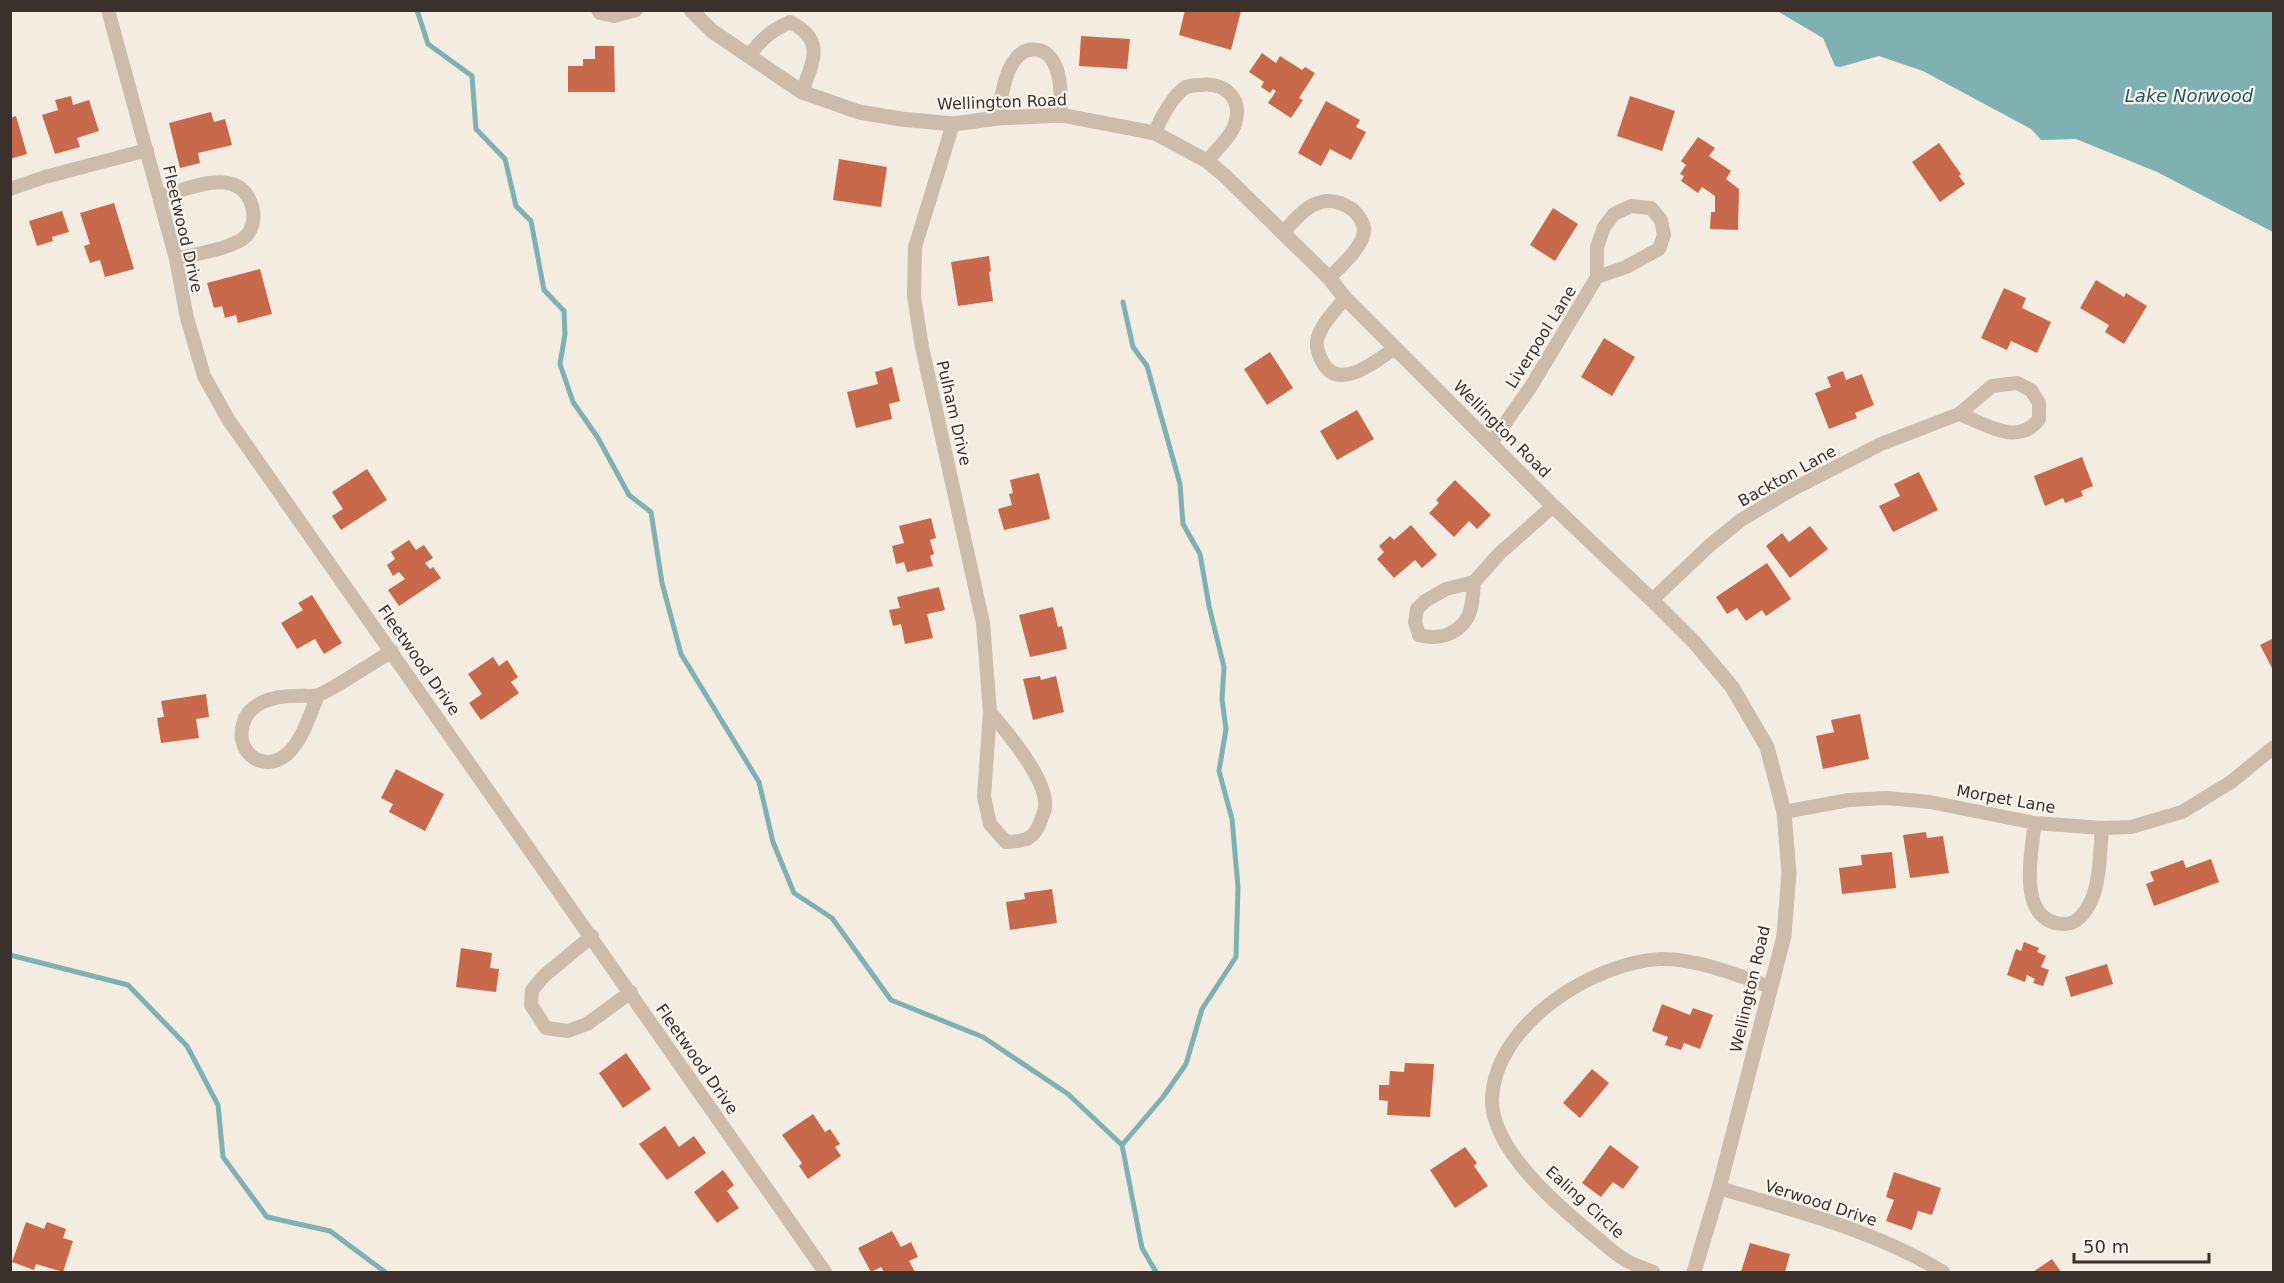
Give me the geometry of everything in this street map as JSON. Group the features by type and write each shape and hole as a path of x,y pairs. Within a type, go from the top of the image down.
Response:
{"street":[{"name":"Fleetwood Drive","path":"108,10 176,259 187,318 204,376 228,419 825,1272"},
{"path":"598,10 600,13 614,16 636,10"},
{"name":"Wellington Road","path":"691,10 712,31 802,92 859,112 953,124 998,118 1061,115 1155,133 1207,161 1284,232 1329,278 1345,298 1553,506 1695,643 1732,687 1767,747 1784,812 1789,873 1784,936 1719,1188 1694,1272"},
{"path":"749,56 760,41 773,30 790,22 806,30 813,43 814,56 802,92"},
{"path":"998,118 1003,88 1013,62 1024,52 1035,49 1045,52 1055,63 1060,81 1061,115"},
{"path":"1155,133 1162,113 1186,87 1203,84 1219,86 1232,95 1238,111 1235,126 1207,161"},
{"name":"Pulham Drive","path":"953,124 915,247 914,296 922,346 983,623 990,712 984,797 990,824 1006,842 1026,841 1038,830 1046,806 1039,781 1026,757 990,712"},
{"path":"10,189 45,177 147,150"},
{"path":"159,197 209,183 225,182 240,186 248,193 253,209 254,223 245,236 233,243 176,259"},
{"path":"1284,232 1300,212 1328,200 1346,205 1358,214 1364,230 1357,249 1329,278"},
{"name":"Liverpool Lane","path":"1491,443 1530,388 1597,277 1597,247 1604,227 1614,214 1631,206 1651,208 1661,220 1663,228 1664,236 1659,249 1626,267 1597,277"},
{"path":"1345,298 1324,325 1317,341 1318,354 1327,370 1339,375 1356,372 1395,348"},
{"name":"Backton Lane","path":"1652,600 1709,546 1741,520 1793,489 1881,444 1959,414 1992,386 2017,383 2031,390 2039,403 2039,419 2032,429 2020,433 2005,432 1959,414"},
{"path":"1474,582 1467,620 1444,636 1431,639 1419,634 1415,621 1417,609 1425,601 1446,589 1474,582 1499,554 1553,506"},
{"path":"318,695 292,749 281,758 268,762 255,760 246,752 241,731 246,713 270,700 318,695 392,651"},
{"name":"Morpet Lane","path":"1784,812 1849,800 1887,798 1930,802 2035,823 2102,828 2132,827 2182,812 2230,782 2274,747"},
{"path":"2035,823 2029,870 2029,893 2038,910 2050,921 2066,924 2081,918 2092,900 2102,828"},
{"path":"592,936 545,975 532,990 531,1005 546,1028 568,1031 587,1024 631,993"},
{"name":"Ealing Circle","path":"1653,1272 1624,1259 1564,1210 1538,1186 1509,1149 1498,1127 1492,1100 1498,1068 1514,1037 1545,1008 1582,983 1622,965 1662,959 1695,964 1770,987"},
{"name":"Verwood Drive","path":"1719,1188 1850,1227 1896,1247 1942,1272"}],"water":[{"name":"Lake Norwood","path":"1777,11 2273,11 2273,232 2157,172 2076,139 2041,140 2031,129 1923,71 1879,56 1840,67 1835,66 1823,38"}],"building":[{"path":"1185,10 1241,11 1231,50 1179,35"},
{"path":"1081,36 1130,39 1127,69 1079,66"},
{"path":"595,46 614,46 615,92 568,92 568,66 583,66 583,59 595,59"},
{"path":"1262,53 1276,63 1280,56 1302,70 1305,67 1315,73 1299,98 1303,100 1291,118 1268,103 1276,91 1273,89 1270,93 1261,87 1264,82 1249,72"},
{"path":"71,96 73,105 89,100 99,131 77,138 80,147 55,154 42,115 58,110 55,100"},
{"path":"1630,96 1675,111 1662,151 1617,136"},
{"path":"1326,101 1360,120 1356,127 1366,132 1351,160 1330,149 1321,166 1298,153"},
{"path":"211,112 214,122 225,119 232,145 198,153 200,163 180,168 169,123"},
{"path":"16,116 27,154 10,159 10,118"},
{"path":"1698,137 1715,148 1709,156 1731,171 1726,179 1739,189 1738,230 1710,229 1711,212 1715,212 1715,196 1702,187 1698,193 1681,181 1684,176 1680,174 1686,165 1681,161"},
{"path":"1939,143 1961,174 1959,176 1965,184 1940,202 1912,162"},
{"path":"839,159 887,167 881,207 833,200"},
{"path":"114,203 134,269 105,277 100,260 90,263 84,246 90,244 80,213"},
{"path":"1553,208 1578,224 1555,261 1530,245"},
{"path":"62,211 69,232 52,237 53,241 37,246 29,221"},
{"path":"989,256 993,301 958,306 951,262"},
{"path":"260,269 272,314 238,323 236,315 225,318 222,306 214,308 207,283"},
{"path":"2096,280 2124,297 2126,293 2147,306 2124,344 2105,332 2109,325 2080,308"},
{"path":"2004,288 2026,298 2022,308 2051,322 2037,353 2011,341 2007,350 1981,338"},
{"path":"1604,338 1635,357 1612,396 1581,377"},
{"path":"1270,352 1293,388 1267,405 1244,369"},
{"path":"892,367 900,401 889,404 892,419 856,428 847,392 878,384 875,372"},
{"path":"1843,371 1846,380 1862,374 1874,405 1855,413 1857,418 1829,429 1815,393 1831,387 1827,377"},
{"path":"1357,410 1374,439 1337,460 1320,431"},
{"path":"2082,457 2093,486 2081,491 2083,496 2065,503 2063,498 2045,506 2034,476"},
{"path":"367,469 387,500 341,530 332,516 343,509 332,492"},
{"path":"1919,472 1938,510 1893,532 1879,506 1900,496 1894,484"},
{"path":"1039,473 1050,519 1004,530 998,509 1012,505 1009,494 1013,493 1010,480"},
{"path":"1455,480 1491,515 1477,529 1469,521 1454,537 1429,513 1439,503 1436,500"},
{"path":"931,518 936,538 930,540 934,554 930,556 933,566 907,572 904,562 896,564 892,546 904,543 899,526"},
{"path":"1411,525 1437,555 1422,568 1415,560 1394,578 1377,559 1384,552 1379,546 1390,536 1394,540"},
{"path":"1810,526 1828,549 1790,578 1766,546 1782,533 1789,542"},
{"path":"409,540 416,550 424,545 433,558 425,563 430,569 433,567 441,578 399,606 388,590 405,579 399,572 393,576 387,565 395,559 391,552"},
{"path":"1767,563 1791,599 1766,616 1762,610 1746,621 1737,608 1727,614 1716,597"},
{"path":"939,587 945,610 927,614 933,638 905,644 901,624 893,626 889,610 900,608 897,597"},
{"path":"312,595 342,643 324,654 315,639 297,649 281,623 303,610 298,603"},
{"path":"1053,607 1058,627 1062,626 1067,649 1030,657 1019,615"},
{"path":"2274,638 2274,672 2260,645"},
{"path":"493,657 499,666 507,660 518,677 511,682 519,693 481,720 469,703 482,694 468,674"},
{"path":"1040,676 1041,680 1056,676 1064,712 1033,720 1023,679"},
{"path":"206,694 209,717 196,719 199,738 161,743 157,718 164,717 161,701"},
{"path":"1860,714 1869,759 1823,769 1816,736 1834,732 1831,720"},
{"path":"396,769 444,794 425,831 389,812 393,804 381,798"},
{"path":"1926,832 1927,838 1943,836 1949,873 1910,878 1903,835"},
{"path":"1892,852 1896,888 1842,894 1839,868 1862,865 1861,855"},
{"path":"2211,859 2219,882 2154,906 2146,884 2154,881 2150,872 2183,860 2186,868"},
{"path":"1052,889 1057,923 1010,930 1006,902 1025,899 1024,893"},
{"path":"2024,942 2039,948 2037,952 2046,956 2041,967 2049,970 2043,986 2033,983 2035,979 2027,975 2025,982 2007,975 2016,949 2021,951"},
{"path":"461,948 492,953 490,968 499,969 496,992 456,987"},
{"path":"2107,964 2113,984 2071,997 2065,977"},
{"path":"1662,1004 1690,1015 1693,1008 1713,1015 1700,1049 1684,1043 1681,1050 1665,1045 1668,1037 1652,1031"},
{"path":"626,1053 651,1089 623,1108 599,1073"},
{"path":"1405,1063 1434,1064 1430,1117 1387,1115 1388,1101 1379,1100 1379,1085 1389,1085 1390,1071 1404,1072"},
{"path":"1592,1069 1609,1083 1580,1118 1563,1103"},
{"path":"813,1114 825,1132 830,1129 840,1144 835,1147 841,1156 808,1179 799,1166 802,1163 782,1135"},
{"path":"665,1126 679,1147 694,1136 706,1153 667,1180 639,1144"},
{"path":"1610,1145 1639,1167 1623,1189 1613,1182 1601,1197 1582,1183"},
{"path":"1465,1147 1477,1163 1474,1166 1488,1186 1455,1208 1430,1170"},
{"path":"723,1170 734,1185 727,1191 739,1208 717,1223 694,1192"},
{"path":"1894,1172 1941,1188 1932,1215 1918,1211 1912,1230 1886,1221 1894,1200 1886,1197"},
{"path":"26,1222 44,1229 47,1222 66,1229 63,1238 73,1241 63,1272 36,1264 34,1270 12,1262"},
{"path":"892,1231 901,1247 911,1242 918,1257 909,1261 915,1272 884,1272 881,1267 871,1272 858,1248"},
{"path":"1750,1243 1790,1254 1785,1272 1741,1272"},
{"path":"2052,1259 2061,1272 2033,1272"}],"waterway":[{"path":"417,10 428,44 472,76 476,129 505,159 516,206 531,221 544,290 564,311 565,334 560,364 573,402 598,438 629,495 651,512 662,583 681,654 759,782 773,842 794,893 832,918 891,1000 983,1037 1068,1094 1122,1145 1142,1248 1156,1272"},
{"path":"1122,1145 1163,1097 1186,1064 1202,1009 1236,957 1238,887 1232,819 1219,771 1226,729 1222,699 1224,667 1209,606 1200,554 1183,524 1180,484 1147,366 1133,347 1123,302"},
{"path":"10,955 128,985 187,1046 218,1105 223,1157 267,1217 330,1231 385,1272"}]}
